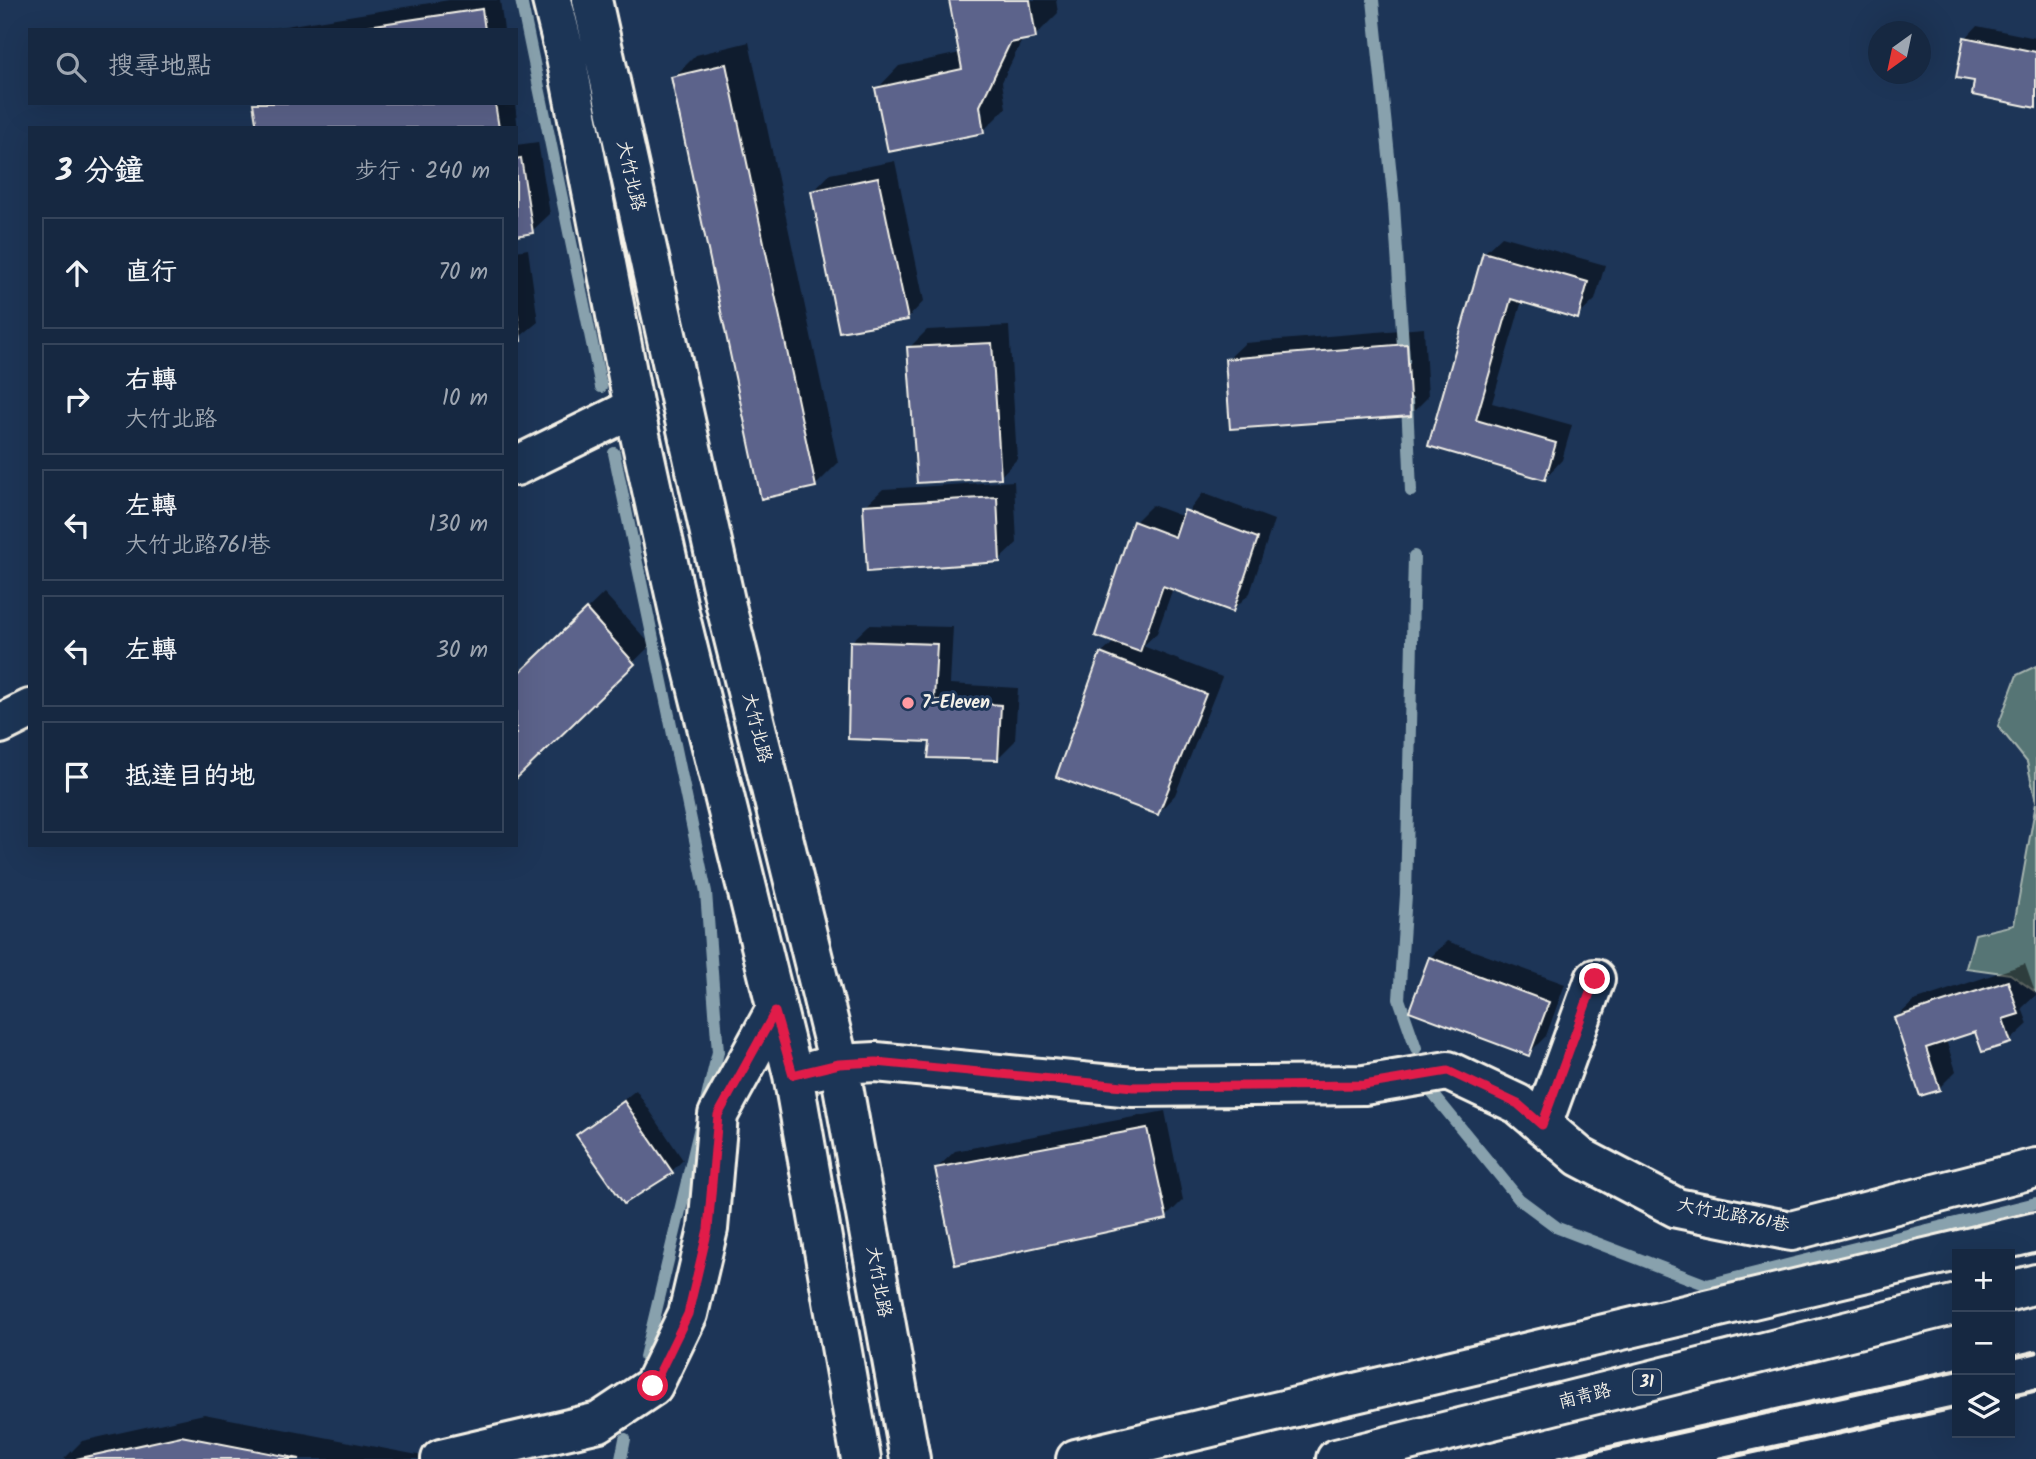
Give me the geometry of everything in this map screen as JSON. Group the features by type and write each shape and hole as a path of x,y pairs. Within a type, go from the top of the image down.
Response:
{"street":[{"path":"552,0 566,57 634,408 680,617 775,1012 793,1075 861,1459"},
{"name":"大竹北路","path":"592,0 727,610 839,1064 910,1459"},
{"path":"518,465 634,408"},
{"path":"0,724 28,710"},
{"path":"1542,1125 1595,979"},
{"path":"441,1459 599,1422 653,1386 688,1314 694,1290 708,1229 718,1115 775,1012"},
{"name":"大竹北路761巷","path":"793,1075 839,1064 876,1062 1133,1087 1364,1085 1448,1071 1518,1104 1580,1157 1677,1208 1791,1231 2036,1168"},
{"path":"1076,1459 2036,1232"},
{"path":"2015,1290 2036,1284"},
{"name":"南青路","path":"1336,1459 1952,1305"}],"green space":[{"path":"2036,666 2036,802 2027,762 1998,726 2017,675"},
{"path":"2036,803 2036,992 2010,974 1966,968 1975,934 2014,925"}],"building":[{"path":"949,0 1030,0 1036,38 1010,43 980,106 984,133 888,152 875,88 962,69"},
{"path":"482,9 485,28 354,28"},
{"path":"1964,37 2036,52 2036,108 1972,95 1974,81 1956,78"},
{"path":"726,64 816,487 761,499 671,77"},
{"path":"253,105 495,105 499,126 257,126"},
{"path":"521,158 533,233 518,236 518,159"},
{"path":"878,177 908,320 839,332 811,191"},
{"path":"1483,252 1588,282 1578,319 1511,299 1476,420 1556,443 1545,480 1428,446"},
{"path":"518,319 521,341 518,342"},
{"path":"992,343 1001,478 917,483 907,347"},
{"path":"1407,344 1411,416 1230,429 1225,359"},
{"path":"997,497 1000,562 867,572 863,505"},
{"path":"1184,510 1258,538 1233,612 1163,586 1140,652 1095,636 1133,521 1175,537"},
{"path":"586,609 635,664 518,777 518,674"},
{"name":"7-Eleven","path":"850,641 937,644 934,700 1001,705 998,760 928,758 930,742 848,739"},
{"path":"1100,653 1206,694 1158,815 1056,777"},
{"path":"1429,957 1549,1002 1529,1056 1409,1011"},
{"path":"2008,981 2019,1014 2003,1019 2011,1043 1982,1052 1975,1032 1926,1048 1940,1090 1920,1096 1894,1018"},
{"path":"624,1101 673,1173 624,1204 576,1135"},
{"path":"1147,1128 1167,1219 955,1265 935,1168"},
{"path":"181,1436 300,1459 76,1459"}],"waterway":[{"path":"521,0 601,387"},
{"path":"1373,0 1394,205 1404,361"},
{"path":"1407,401 1411,491"},
{"path":"614,453 706,892 718,1052 704,1110"},
{"path":"1414,556 1406,895 1399,999 1416,1048"},
{"path":"1433,1094 1519,1199 1558,1228 1707,1285 2036,1203"},
{"path":"645,1357 700,1127"},
{"path":"621,1459 625,1439"}],"railway":[{"path":"2015,1357 2036,1352"},
{"path":"1558,1459 1952,1371"},
{"path":"2015,1395 2036,1390"},
{"path":"1720,1459 1952,1408"}],"place":[{"name":"7-Eleven","path":"908,703"}],"route":[{"path":"653,1386 688,1314 708,1229 718,1115 775,1012 793,1075 839,1064 876,1062 1133,1087 1364,1085 1448,1071 1518,1104 1542,1125 1595,979"}]}
